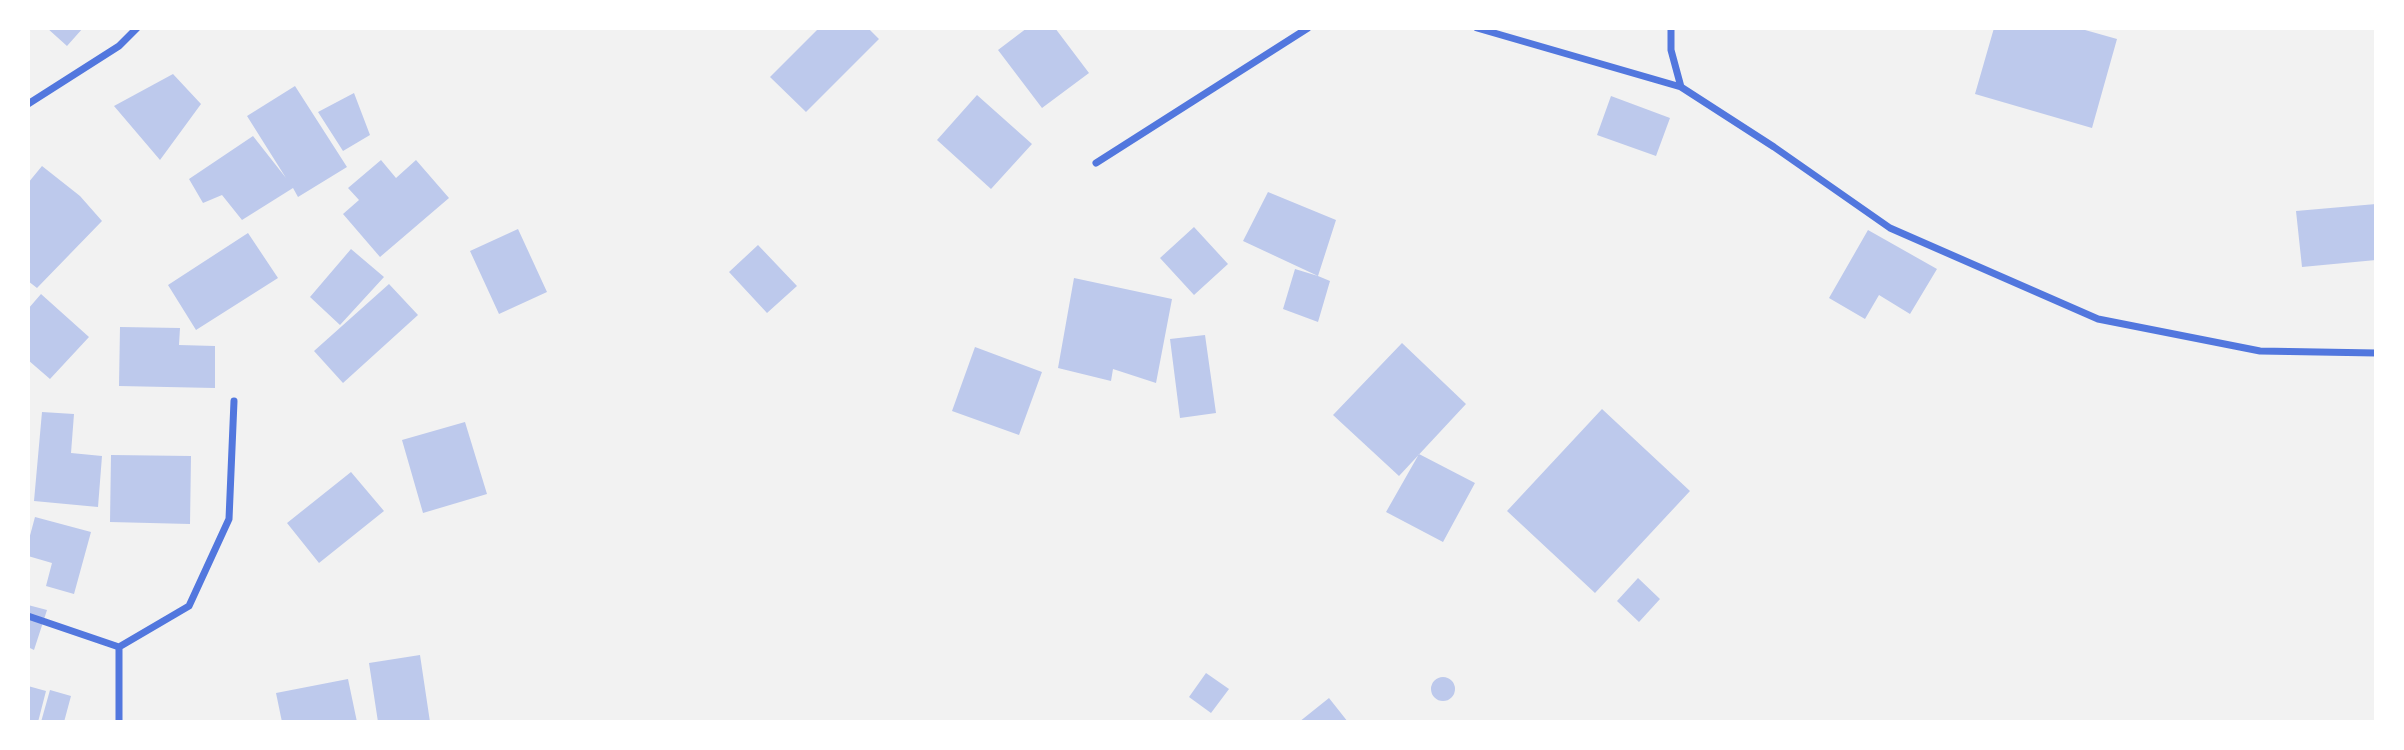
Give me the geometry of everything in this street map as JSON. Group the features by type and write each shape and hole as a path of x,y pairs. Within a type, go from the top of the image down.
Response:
{"street":[{"path":"28,104 118,46 137,28"},
{"path":"1096,163 1308,28"},
{"path":"1477,28 1681,87 1774,146 1890,229 2098,319 2260,351 2376,353"},
{"path":"1671,28 1671,50 1681,87"},
{"path":"119,648 189,606 229,519 234,401"},
{"path":"28,615 119,648"},
{"path":"119,648 119,722"}],"building":[{"path":"47,28 83,28 67,46"},
{"path":"819,28 868,28 879,39 806,112 770,77"},
{"path":"1027,28 1055,28 1089,73 1042,108 998,50"},
{"path":"1994,28 2078,28 2117,39 2092,128 1975,94"},
{"path":"173,74 201,104 160,160 114,106"},
{"path":"295,86 347,167 298,197 293,188 242,220 222,195 203,203 189,179 253,136 286,178 247,116"},
{"path":"354,93 370,135 343,151 318,112"},
{"path":"977,95 1032,144 991,189 937,140"},
{"path":"1611,96 1670,118 1656,156 1597,135"},
{"path":"381,160 396,178 416,160 449,198 380,257 343,214 359,200 348,188"},
{"path":"42,166 80,196 102,221 37,288 28,281 28,183"},
{"path":"1268,192 1336,220 1318,276 1243,241"},
{"path":"2376,204 2376,260 2302,267 2296,211"},
{"path":"1194,227 1228,264 1194,295 1160,258"},
{"path":"518,229 547,292 499,314 470,251"},
{"path":"1868,230 1937,269 1910,314 1879,295 1865,319 1829,298"},
{"path":"248,233 278,278 196,330 168,285"},
{"path":"758,245 797,286 767,313 729,272"},
{"path":"351,249 384,277 340,325 310,297"},
{"path":"1295,269 1330,281 1318,322 1283,309"},
{"path":"1074,278 1172,299 1156,383 1113,369 1111,381 1058,368"},
{"path":"389,284 418,315 343,383 314,351"},
{"path":"41,294 89,337 50,379 28,360 28,309"},
{"path":"120,327 180,328 179,345 215,346 215,388 119,386"},
{"path":"1205,335 1216,413 1180,418 1170,339"},
{"path":"1402,343 1466,404 1399,476 1333,415"},
{"path":"975,347 1042,372 1019,435 952,411"},
{"path":"1602,409 1690,491 1595,593 1507,511"},
{"path":"42,412 74,414 71,453 102,456 98,507 34,501"},
{"path":"465,422 487,494 423,513 402,440"},
{"path":"1419,454 1475,483 1443,542 1386,512"},
{"path":"111,455 191,456 190,524 110,522"},
{"path":"351,472 384,511 319,563 287,523"},
{"path":"35,517 91,532 74,594 46,586 52,563 28,556 28,543"},
{"path":"1638,578 1660,599 1639,622 1617,601"},
{"path":"28,605 47,610 34,650 28,647"},
{"path":"420,655 430,722 378,722 369,663"},
{"path":"1206,673 1229,689 1211,713 1189,697"},
{"path":"1443,677 1454,684 1455,689 1448,700 1443,701 1432,694 1431,689 1438,678"},
{"path":"348,679 357,722 282,722 276,693"},
{"path":"28,686 46,691 38,722 28,722"},
{"path":"50,690 71,696 64,722 41,722"},
{"path":"1329,698 1348,722 1299,722"}]}
